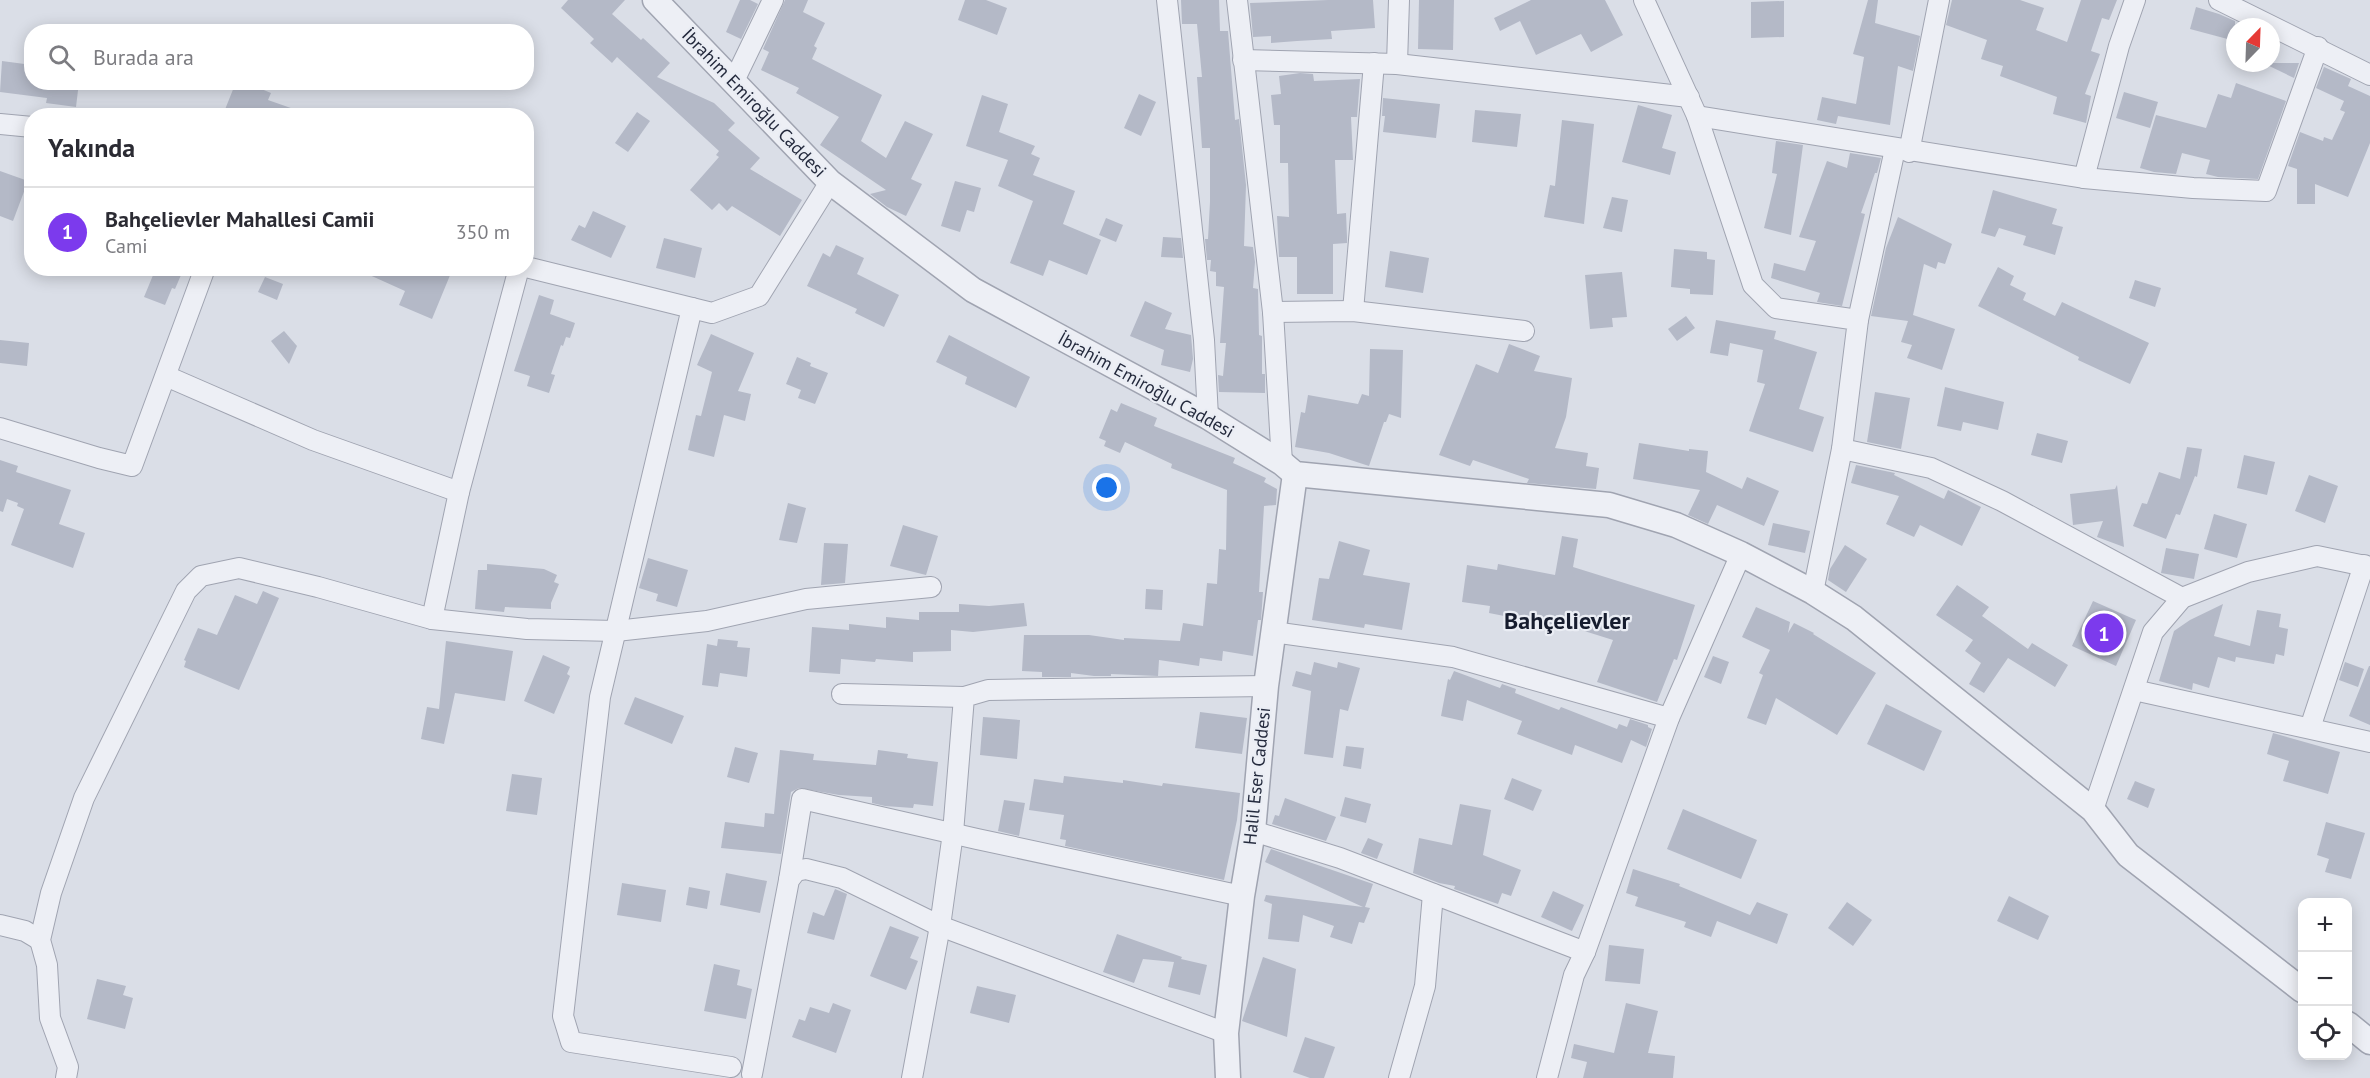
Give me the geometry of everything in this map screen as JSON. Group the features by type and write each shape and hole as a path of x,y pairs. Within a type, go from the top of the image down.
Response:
{"street":[{"name":"İbrahim Emiroğlu Caddesi","path":"655,0 830,182 973,290 1208,417 1288,468 1609,505 1676,525 1741,554 1813,592 1854,618 2093,810 2128,855 2298,987"},
{"path":"733,83 773,0"},
{"path":"1167,0 1204,340 1208,417"},
{"path":"1237,0 1273,312 1288,468"},
{"path":"1397,64 1399,0"},
{"path":"1644,0 1697,116 1753,285 1776,308 1858,320"},
{"path":"1813,592 1842,449 1858,320 1939,0"},
{"path":"2084,178 2134,0"},
{"path":"2219,0 2318,47 2370,75"},
{"path":"1697,116 2084,178 2193,188 2266,191 2318,47"},
{"path":"1243,60 1397,64 1689,97"},
{"path":"1353,311 1374,63"},
{"path":"0,124 24,126"},
{"path":"534,269 712,313 759,296 830,182"},
{"path":"0,428 132,466 202,276"},
{"path":"432,619 459,492 517,276"},
{"path":"692,308 600,697 563,1016 571,1042 757,1076 802,799 1242,896"},
{"path":"1273,312 1353,311 1524,332"},
{"path":"166,376 314,440 459,492"},
{"path":"1842,449 1931,468 2002,501 2182,598"},
{"name":"Halil Eser Caddesi","path":"1233,1076 1226,1033 1242,896 1253,831 1288,468"},
{"path":"1546,1078 1574,975 1585,952 1669,718 1741,554"},
{"path":"2093,810 2153,632 2182,598 2248,572 2317,556 2367,566 2310,728"},
{"path":"66,1078 69,1067 50,1018 47,964 40,940 51,892 84,798 186,591 201,576 238,568 318,587 432,619 527,629 616,631 707,621 806,599 931,587"},
{"path":"1273,632 1453,657 1669,718"},
{"path":"842,694 964,697 988,690 1266,686"},
{"path":"2134,690 2370,742"},
{"path":"912,1078 940,926 953,833 964,697"},
{"path":"1253,831 1340,858 1585,952"},
{"path":"789,880 796,871 806,869 842,878 940,926 1226,1033"},
{"path":"1399,1078 1425,986 1433,894"},
{"path":"0,925 25,931 40,940"},
{"path":"2352,1027 2370,1042"}],"building":[{"path":"568,0 625,0 612,14 670,63 657,77 714,103 735,123 728,130 760,158 750,169 802,200 780,236 732,206 727,211 719,203 712,210 690,190 719,157 716,155 719,151 617,57 612,63 590,43 594,39 561,8"},
{"path":"740,0 750,0 758,4 741,39 726,32"},
{"path":"785,0 808,0 803,12 825,23 814,46 817,48 812,59 882,95 861,141 886,158 905,121 933,134 911,179 922,184 906,216 887,207 870,194 886,190 820,145 839,117 796,93 799,88 761,70 769,52 763,49"},
{"path":"965,0 986,0 1007,8 997,35 958,20"},
{"path":"1181,0 1219,0 1220,31 1228,31 1235,120 1239,119 1246,185 1244,246 1253,247 1255,262 1253,288 1258,289 1259,335 1262,336 1262,374 1265,374 1265,393 1219,392 1218,375 1223,376 1226,343 1220,343 1224,287 1216,286 1216,272 1210,271 1211,260 1207,260 1205,239 1208,239 1210,148 1202,148 1197,77 1202,77 1197,24 1182,24"},
{"path":"1373,0 1375,28 1331,31 1332,39 1271,43 1271,36 1253,37 1250,3"},
{"path":"1419,0 1454,0 1453,50 1418,49"},
{"path":"1531,0 1605,0 1623,35 1591,52 1581,34 1536,55 1520,21 1500,31 1494,18"},
{"path":"1868,0 1878,0 1875,23 1920,36 1913,71 1898,66 1890,125 1838,116 1836,124 1817,120 1822,97 1856,104 1864,57 1853,54"},
{"path":"1952,0 2020,0 2044,8 2036,30 2067,42 2081,0 2117,0 2109,20 2102,18 2091,51 2100,54 2085,94 2091,96 2086,123 2053,114 2057,97 2000,76 2003,66 1981,59 1987,40 1946,25"},
{"path":"1784,1 1784,37 1751,38 1751,2"},
{"path":"2196,7 2228,18 2226,18 2226,39 2190,29"},
{"path":"2,61 24,64 24,90 78,90 76,107 46,103 47,98 0,92"},
{"path":"2280,63 2299,63 2294,78 2280,71"},
{"path":"2324,67 2351,79 2348,86 2370,96 2370,143 2348,197 2315,184 2315,204 2297,204 2297,169 2288,166 2300,132 2323,141 2324,137 2332,140 2345,112 2340,110 2344,101 2316,88"},
{"path":"1313,74 1314,81 1360,79 1357,117 1351,117 1353,160 1335,160 1337,214 1346,213 1347,243 1333,244 1333,294 1297,294 1297,257 1279,257 1277,216 1289,217 1288,163 1280,163 1280,125 1274,125 1271,95 1281,94 1279,76"},
{"path":"2236,83 2286,101 2258,179 2218,177 2206,174 2210,160 2182,153 2176,174 2140,168 2156,115 2206,128 2218,94 2231,98"},
{"path":"233,90 264,90 271,93 268,100 291,108 226,108"},
{"path":"2124,92 2158,102 2150,128 2116,118"},
{"path":"1139,94 1156,102 1141,136 1124,128"},
{"path":"982,95 1008,104 999,132 1035,146 1031,154 1040,158 1033,175 1075,191 1063,224 1101,240 1087,275 1049,260 1043,276 1010,263 1033,201 998,186 1008,160 966,146"},
{"path":"1383,98 1440,104 1436,138 1383,132 1385,116 1382,116"},
{"path":"1638,105 1672,115 1662,148 1676,152 1670,175 1622,162"},
{"path":"1475,110 1521,114 1517,147 1472,142"},
{"path":"637,112 650,121 628,152 615,143"},
{"path":"1562,120 1594,124 1584,224 1544,217 1550,185 1555,186"},
{"path":"1776,141 1803,145 1791,235 1764,228 1777,174 1772,173"},
{"path":"1850,153 1881,158 1861,213 1865,214 1842,306 1817,302 1820,293 1771,278 1774,263 1805,271 1816,241 1799,237 1827,161 1847,168"},
{"path":"0,171 24,180 24,192 13,221 0,216"},
{"path":"955,181 981,188 974,212 967,210 960,232 941,226"},
{"path":"1993,190 2057,209 2052,224 2063,227 2055,255 2023,245 2026,236 1999,228 1995,237 1981,233"},
{"path":"1612,197 1628,200 1622,232 1603,228"},
{"path":"593,211 626,226 611,258 571,240 579,225 585,228"},
{"path":"1898,217 1952,244 1945,264 1938,262 1936,269 1924,264 1913,315 1955,329 1942,370 1907,358 1912,345 1901,342 1908,321 1871,316 1886,248"},
{"path":"1106,218 1123,225 1116,242 1099,235"},
{"path":"1163,237 1181,238 1183,258 1161,257"},
{"path":"664,238 702,248 695,278 656,268"},
{"path":"836,245 864,258 857,274 899,295 884,327 855,313 857,309 807,286 823,253 830,257"},
{"path":"1674,249 1707,252 1707,259 1715,260 1713,295 1690,294 1690,289 1671,287"},
{"path":"1390,251 1429,258 1423,293 1385,287"},
{"path":"1998,267 2014,276 2010,285 2026,293 2023,300 2055,316 2062,302 2149,343 2130,384 2078,360 2079,357 1978,306"},
{"path":"1622,272 1627,317 1612,318 1613,327 1590,329 1585,275"},
{"path":"153,276 181,276 175,289 172,288 165,305 144,297"},
{"path":"372,276 450,276 432,319 399,305 405,291"},
{"path":"265,277 283,284 277,300 258,292"},
{"path":"2135,280 2161,288 2155,307 2129,298"},
{"path":"539,295 554,300 550,314 575,323 570,338 566,337 563,346 561,345 551,374 555,375 549,393 527,386 530,376 514,371"},
{"path":"1145,301 1172,313 1165,329 1191,335 1193,359 1190,372 1161,365 1164,350 1130,336"},
{"path":"1686,316 1695,328 1677,341 1668,329"},
{"path":"1716,320 1776,331 1774,339 1817,352 1799,409 1824,417 1813,452 1749,431 1765,384 1757,382 1763,350 1730,343 1728,356 1710,353"},
{"path":"284,331 297,346 289,364 271,341"},
{"path":"711,334 754,353 738,391 751,394 745,421 724,415 714,457 688,450 696,415 701,416 712,372 697,365"},
{"path":"949,335 1030,377 1016,408 965,384 967,377 936,362"},
{"path":"0,340 29,343 27,366 0,363"},
{"path":"1509,344 1540,356 1534,371 1572,378 1566,417 1555,448 1588,453 1586,466 1599,468 1596,489 1527,483 1529,479 1473,460 1470,466 1439,455 1476,364 1498,373"},
{"path":"1370,349 1403,350 1401,418 1389,414 1369,466 1329,453 1295,447 1301,412 1305,413 1308,395 1358,404 1362,394 1369,396"},
{"path":"797,357 811,363 810,366 828,373 815,404 798,398 801,390 786,384"},
{"path":"1945,387 2004,402 1998,430 1963,422 1961,431 1937,426"},
{"path":"1875,392 1910,398 1901,449 1867,442"},
{"path":"1121,403 1157,418 1154,426 1235,458 1233,463 1266,478 1264,482 1277,489 1276,505 1264,506 1259,592 1263,592 1261,620 1258,620 1253,656 1223,651 1222,661 1200,658 1199,666 1159,660 1158,676 1111,674 1111,676 1094,676 1071,673 1071,677 1042,677 1042,672 1022,671 1024,635 1089,635 1124,640 1124,638 1180,641 1183,623 1203,626 1207,583 1217,584 1219,549 1226,550 1227,490 1171,468 1172,464 1125,442 1120,453 1104,446 1106,441 1099,438 1111,409 1117,412"},
{"path":"2037,433 2068,441 2062,463 2031,455"},
{"path":"1639,443 1689,451 1689,449 1708,451 1706,472 1742,489 1747,477 1779,491 1764,526 1717,505 1708,524 1688,515 1700,490 1633,479"},
{"path":"2187,447 2202,449 2197,477 2195,476 2180,515 2176,514 2166,539 2133,526 2142,503 2147,504 2159,472 2180,479"},
{"path":"2244,455 2275,462 2267,495 2237,488"},
{"path":"0,460 18,466 16,472 71,490 59,524 85,533 73,568 11,545 24,509 17,506 18,503 7,499 3,512 0,511"},
{"path":"1856,465 1895,473 1894,475 1944,499 1948,490 1981,507 1962,546 1920,525 1914,537 1886,524 1899,496 1851,483"},
{"path":"2309,475 2338,486 2325,523 2295,511"},
{"path":"2117,485 2124,547 2097,537 2103,521 2073,525 2070,494 2115,489"},
{"path":"788,503 806,508 797,543 779,540"},
{"path":"2214,514 2247,524 2237,558 2204,549"},
{"path":"1773,523 1810,531 1805,553 1768,545"},
{"path":"903,525 938,536 926,575 890,566"},
{"path":"1562,536 1578,539 1573,567 1695,605 1677,660 1674,659 1657,702 1597,682 1613,640 1562,624 1561,627 1489,613 1490,606 1462,602 1467,565 1497,570 1498,564 1555,575"},
{"path":"1339,541 1370,550 1363,575 1410,583 1402,630 1365,624 1364,628 1312,620 1319,578 1329,579"},
{"path":"824,543 848,544 845,583 821,585"},
{"path":"1845,545 1867,559 1846,592 1828,580 1830,569"},
{"path":"2166,548 2199,554 2194,579 2161,573"},
{"path":"648,558 688,570 677,607 656,601 658,594 639,588"},
{"path":"487,564 544,569 557,575 554,582 559,584 551,603 551,609 505,607 504,612 475,609 478,570 487,570"},
{"path":"1957,585 1989,607 1982,616 2028,649 2032,643 2068,665 2055,687 2008,658 1984,693 1969,684 1981,663 1965,651 1973,640 1936,615"},
{"path":"1146,589 1163,590 1162,610 1145,609"},
{"path":"263,591 279,598 239,690 184,667 186,661 184,660 198,628 217,635 235,595 257,604"},
{"path":"2093,601 2136,620 2116,666 2072,646"},
{"path":"1024,603 1027,626 973,632 951,630 951,651 913,652 913,662 841,659 840,674 809,672 812,627 849,630 849,624 886,628 886,617 919,620 919,612 959,612 959,604 989,606"},
{"path":"2223,604 2214,636 2250,646 2257,610 2281,614 2279,627 2288,629 2284,656 2276,654 2274,664 2236,657 2235,662 2218,657 2209,688 2193,683 2192,690 2159,681 2174,631 2190,620"},
{"path":"1756,607 1790,622 1788,633 1794,623 1814,633 1876,673 1837,735 1776,698 1766,725 1747,718 1763,675 1759,673 1770,650 1742,637"},
{"path":"718,639 738,641 737,647 750,648 747,677 720,673 718,687 702,685 707,644 717,646"},
{"path":"446,641 513,651 505,701 455,693 444,744 421,739 427,707 439,709"},
{"path":"543,655 570,667 567,674 570,676 554,714 524,701"},
{"path":"1713,656 1729,662 1721,684 1704,677"},
{"path":"1314,662 1337,668 1338,662 1360,668 1348,711 1340,709 1333,758 1304,754 1311,691 1292,686 1296,671 1311,675"},
{"path":"2345,662 2364,669 2358,687 2339,680"},
{"path":"2370,666 2370,725 2349,716"},
{"path":"1454,671 1500,688 1502,684 1516,689 1515,693 1559,710 1561,707 1617,729 1619,724 1627,727 1630,719 1648,725 1652,729 1646,747 1631,740 1622,763 1575,745 1572,755 1517,734 1522,721 1467,700 1463,721 1441,716 1448,679 1450,680"},
{"path":"635,697 684,716 672,744 624,724"},
{"path":"1886,704 1942,731 1924,771 1867,744"},
{"path":"1200,712 1247,718 1242,754 1195,748"},
{"path":"983,717 1020,720 1017,759 980,755"},
{"path":"2273,733 2340,752 2328,794 2283,781 2289,761 2267,754"},
{"path":"1346,746 1364,748 1361,769 1343,766"},
{"path":"735,747 758,753 749,783 727,777"},
{"path":"780,750 814,754 813,760 876,765 878,750 908,754 907,758 938,762 933,806 914,804 913,808 885,806 872,803 872,797 839,795 799,788 791,792 781,854 721,848 725,822 764,827 765,813 774,814"},
{"path":"512,774 542,778 537,815 506,811"},
{"path":"1064,776 1123,783 1123,780 1162,786 1163,783 1240,793 1237,820 1224,880 1065,846 1066,840 1060,839 1064,815 1029,810 1034,779 1063,783"},
{"path":"1512,778 1542,790 1533,811 1504,799"},
{"path":"2135,781 2155,789 2148,808 2127,799"},
{"path":"1345,797 1371,804 1366,823 1340,816"},
{"path":"1285,798 1336,817 1326,841 1272,824 1275,815 1279,816"},
{"path":"1004,800 1025,803 1019,836 998,831"},
{"path":"1460,804 1491,810 1483,855 1521,870 1511,896 1502,893 1498,904 1454,889 1455,886 1439,883 1413,873 1419,838 1452,845"},
{"path":"1683,809 1757,840 1741,879 1667,849"},
{"path":"2326,822 2365,833 2351,879 2325,872 2329,859 2317,855"},
{"path":"1368,838 1383,844 1377,859 1361,853"},
{"path":"1271,849 1373,884 1365,907 1370,908 1364,923 1359,922 1352,944 1330,937 1334,926 1303,915 1299,942 1268,939 1272,904 1264,901 1266,895 1363,907 1265,862"},
{"path":"1633,869 1680,884 1679,886 1750,915 1757,902 1788,914 1777,944 1717,921 1711,937 1684,927 1686,922 1635,906 1638,897 1626,893"},
{"path":"726,873 767,881 760,913 720,905"},
{"path":"622,883 666,890 661,922 617,915"},
{"path":"689,887 710,891 707,909 686,905"},
{"path":"835,889 847,894 834,940 807,933 813,912 824,916"},
{"path":"1553,891 1584,905 1572,931 1541,917"},
{"path":"2009,896 2049,916 2038,940 1997,921"},
{"path":"1847,902 1872,920 1853,946 1828,928"},
{"path":"890,926 919,937 910,958 918,961 906,990 870,976"},
{"path":"1117,934 1182,957 1181,959 1207,965 1200,995 1168,987 1174,962 1143,959 1134,983 1103,972"},
{"path":"1609,945 1644,949 1640,984 1605,981"},
{"path":"1263,957 1296,969 1287,1037 1242,1021"},
{"path":"714,964 740,970 737,985 752,989 746,1019 704,1011"},
{"path":"97,979 126,986 123,995 133,998 125,1029 87,1019"},
{"path":"977,986 1016,995 1009,1023 970,1013"},
{"path":"833,1003 851,1010 836,1053 792,1037 799,1019 805,1021 810,1007 829,1013"},
{"path":"1626,1003 1658,1011 1648,1053 1675,1056 1673,1078 1583,1078 1587,1062 1571,1058 1574,1044 1614,1053"},
{"path":"1305,1037 1335,1047 1324,1078 1310,1078 1293,1072"}],"place":[{"name":"Bahçelievler Mahallesi Camii","path":"2104,633"}],"district":[{"name":"Bahçelievler","path":"1567,621"}]}
